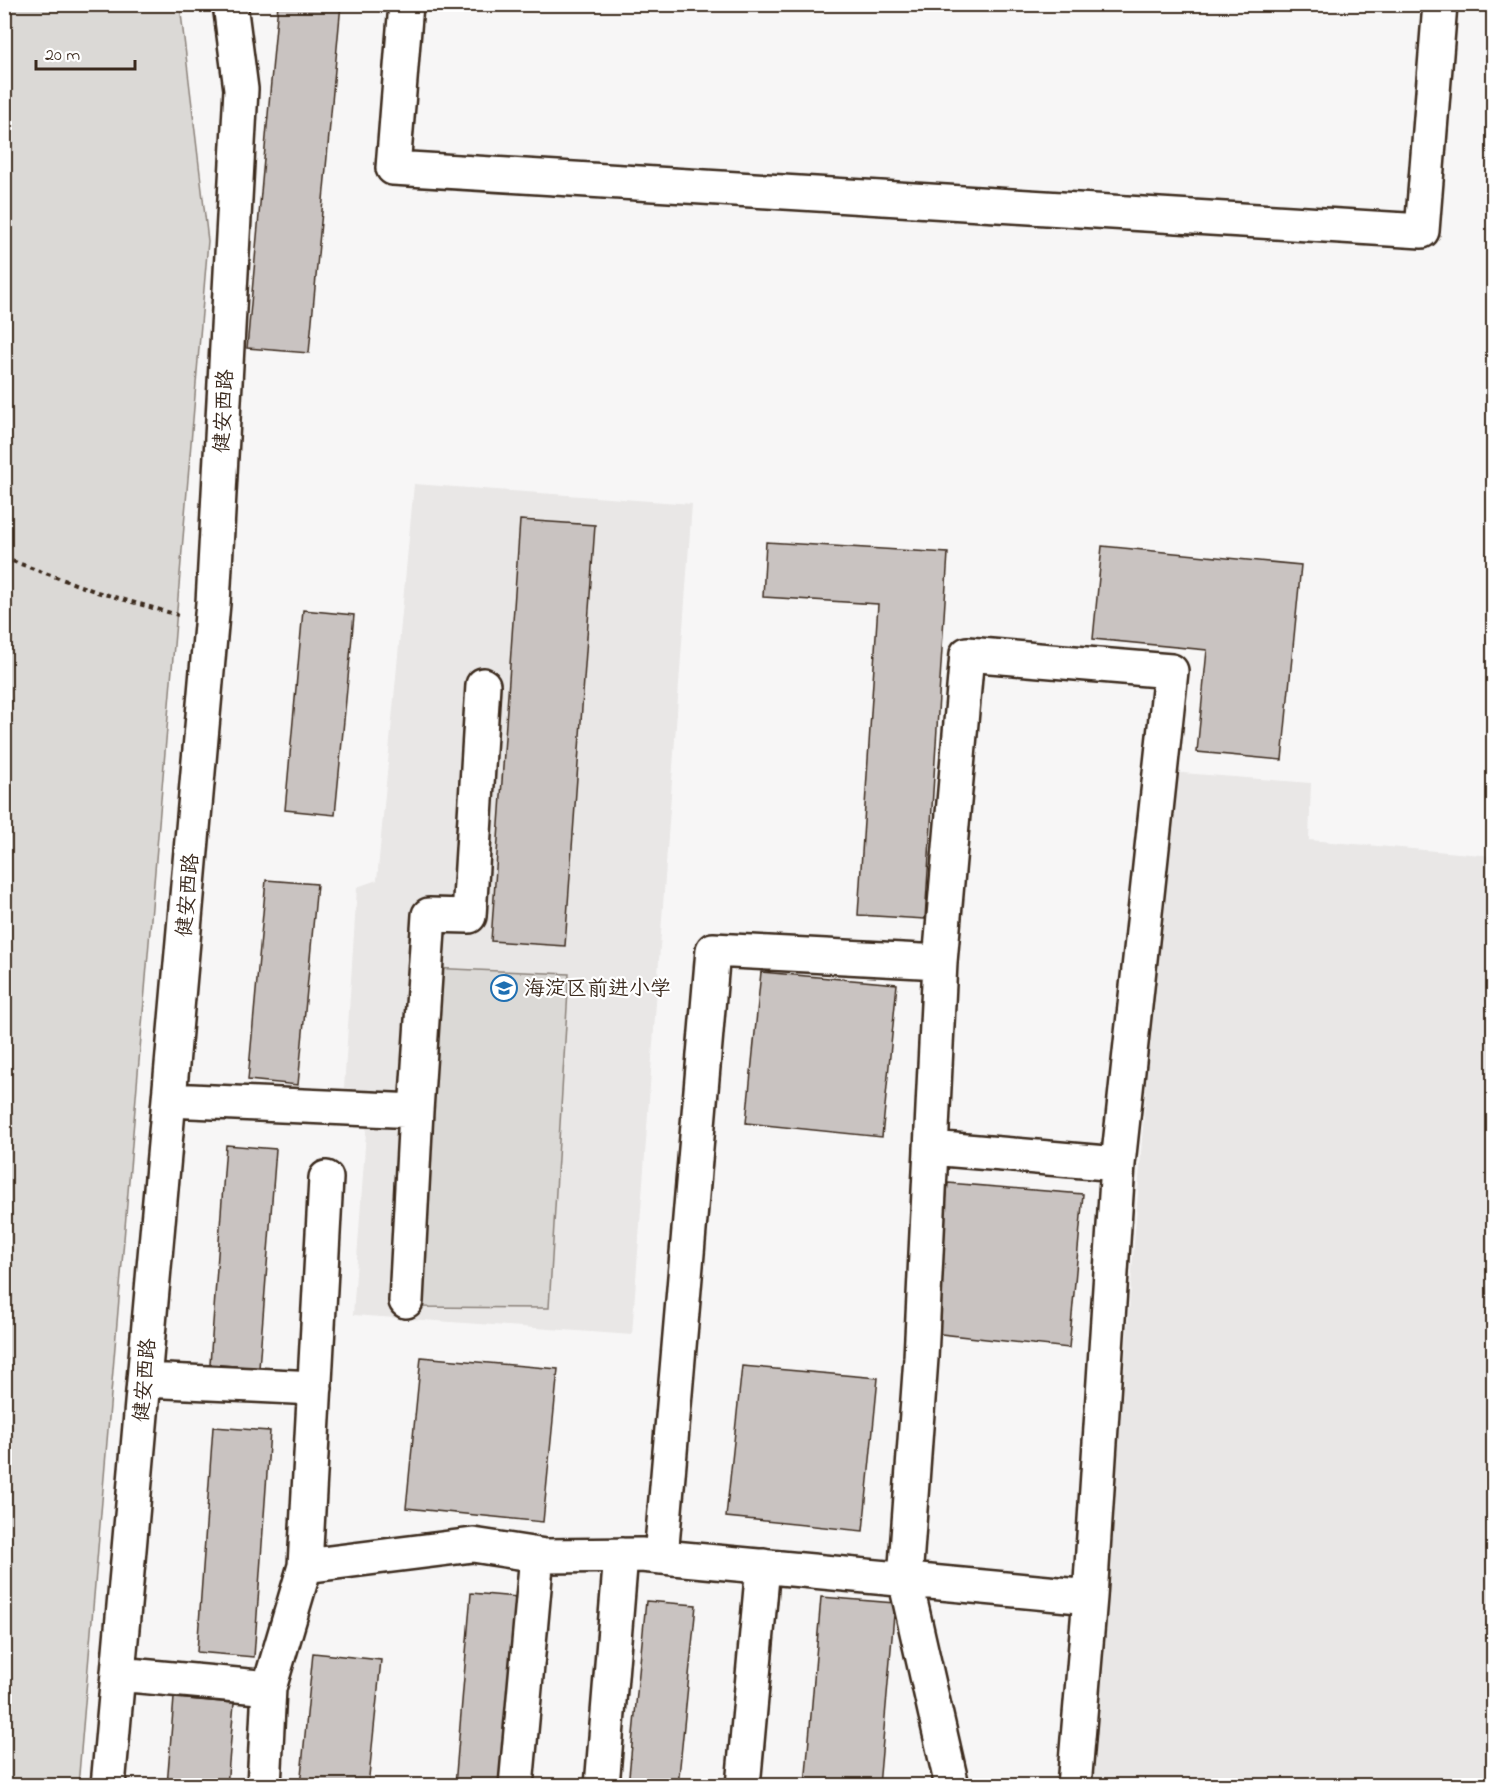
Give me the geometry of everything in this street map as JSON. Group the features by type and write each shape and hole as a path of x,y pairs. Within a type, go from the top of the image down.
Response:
{"street":[{"name":"健安西路","path":"108,1785 211,624 241,89 230,4"},
{"path":"406,4 393,168 1422,231 1440,4"},
{"path":"952,1785 905,1579 921,1358 940,962 967,654 1171,671 1118,1164 1090,1597 1074,1785"},
{"path":"406,1301 429,915 469,916 483,684"},
{"path":"661,1557 713,950 940,962"},
{"path":"169,1100 416,1110"},
{"path":"931,1148 1118,1164"},
{"path":"264,1785 269,1688 305,1566 326,1178"},
{"path":"144,1380 315,1388"},
{"path":"305,1566 473,1545 537,1555 661,1557 1090,1597"},
{"path":"516,1785 537,1555"},
{"path":"602,1785 621,1555"},
{"path":"743,1785 763,1566"},
{"path":"118,1674 269,1688"}],"path":[{"path":"4,558 97,592 211,624"}],"shaded area":[{"path":"5,4 180,5 208,241 78,1786 4,1785"},
{"name":"海淀区前进小学","path":"414,484 692,504 632,1335 353,1315 369,1090 344,1088 357,887 377,880"},
{"path":"1170,772 1311,783 1309,840 1493,856 1493,1785 1140,1786 1093,1782"},
{"path":"429,968 569,974 549,1308 415,1307"}],"building":[{"path":"278,4 341,4 309,353 247,348"},
{"path":"520,520 595,525 565,946 491,941"},
{"path":"766,542 948,553 925,919 858,915 878,604 763,597"},
{"path":"1102,546 1301,565 1282,760 1197,752 1207,650 1093,639"},
{"path":"303,610 354,615 335,815 285,810"},
{"path":"266,880 317,884 298,1085 248,1080"},
{"path":"761,972 897,984 882,1137 746,1123"},
{"path":"226,1145 276,1149 259,1368 210,1364"},
{"path":"948,1183 1083,1194 1069,1348 932,1333"},
{"path":"421,1357 558,1369 543,1522 406,1508"},
{"path":"742,1366 878,1378 863,1531 726,1517"},
{"path":"213,1427 270,1431 254,1657 197,1652"},
{"path":"471,1593 517,1597 501,1786 455,1786"},
{"path":"821,1597 895,1603 879,1786 805,1786"},
{"path":"646,1601 696,1605 678,1786 628,1786"},
{"path":"313,1653 381,1660 368,1786 300,1786"},
{"path":"174,1698 234,1703 227,1786 167,1786"}],"place":[{"name":"海淀区前进小学","path":"504,988"}]}
